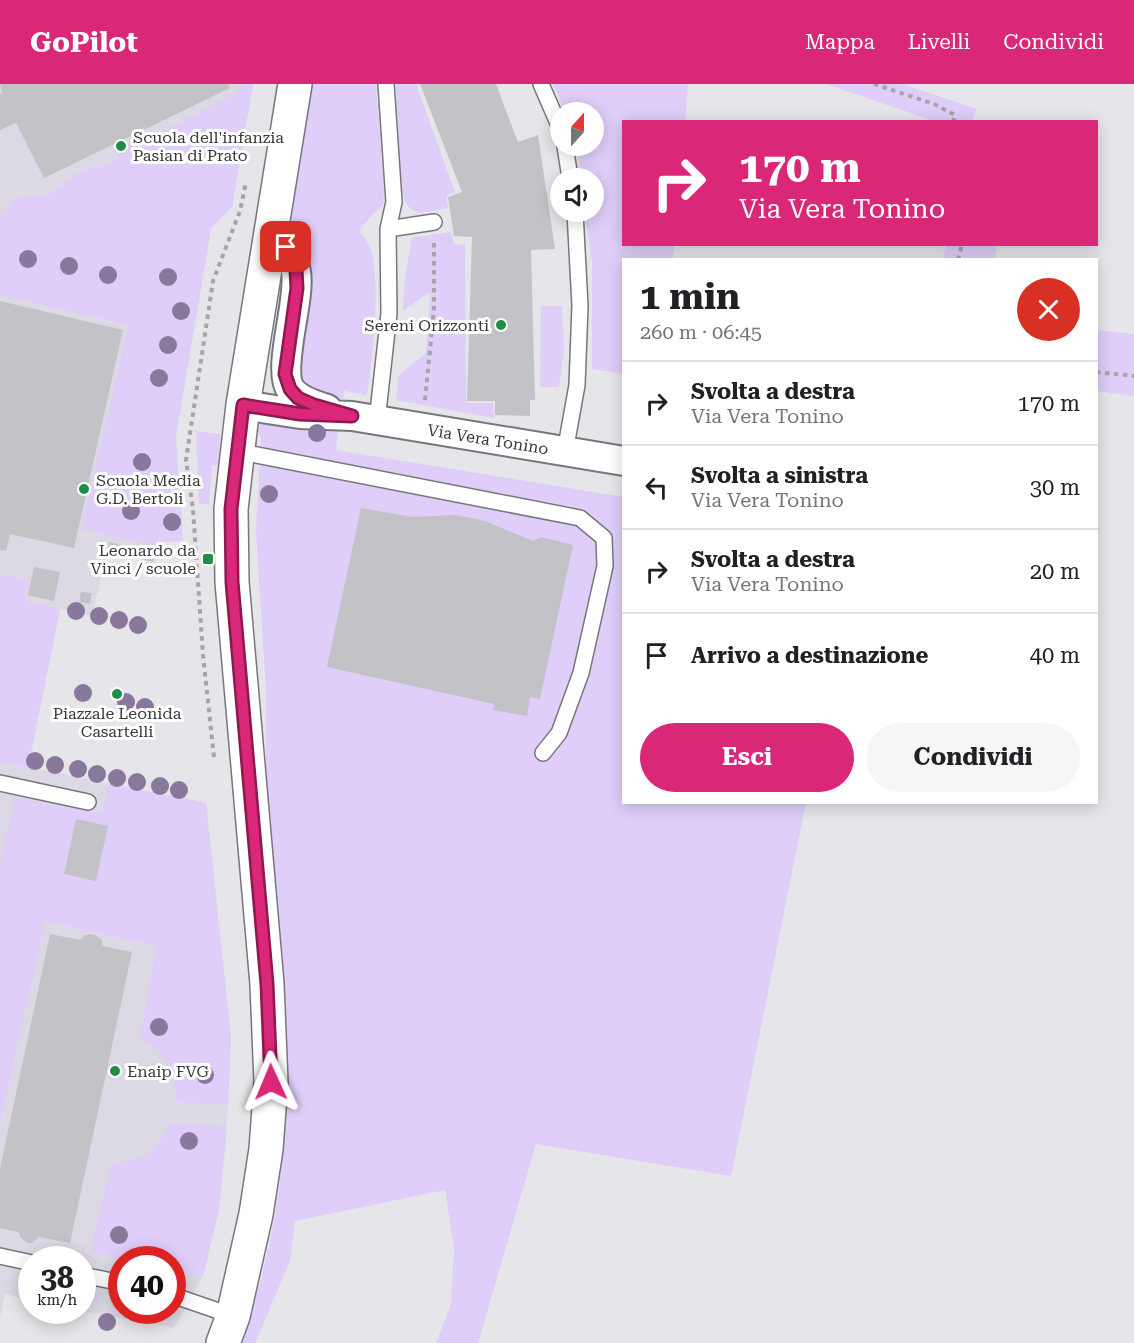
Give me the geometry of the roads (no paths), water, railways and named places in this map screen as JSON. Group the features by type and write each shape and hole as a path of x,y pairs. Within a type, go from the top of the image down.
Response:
{"street":[{"path":"228,1329 247,1263 256,1214 266,1149 271,1082 267,984 232,582 231,509 236,451 295,84"},
{"name":"Via Vera Tonino","path":"271,229 286,247 296,270 297,288 285,374 290,389 298,398 314,405 365,418 622,461"},
{"name":"Via Vera Tonino","path":"243,405 300,414 365,418"}],"lane":[{"path":"365,418 389,313 388,229 394,202 386,84"},
{"path":"541,84 550,105"},
{"path":"388,229 434,222"},
{"path":"566,452 577,385 580,306 576,222"},
{"path":"236,451 580,518 604,538 605,566 582,673 559,733 543,753"},
{"path":"0,783 88,802"},
{"path":"0,1256 18,1260"},
{"path":"186,1304 228,1329"}],"place":[{"name":"Scuola dell'infanzia Pasian di Prato","path":"121,146"},
{"name":"Sereni Orizzonti","path":"501,325"},
{"name":"Scuola Media G.D. Bertoli","path":"84,489"},
{"name":"Leonardo da Vinci / scuole","path":"208,559"},
{"name":"Piazzale Leonida Casartelli","path":"117,694"},
{"name":"Enaip FVG","path":"115,1071"}]}
